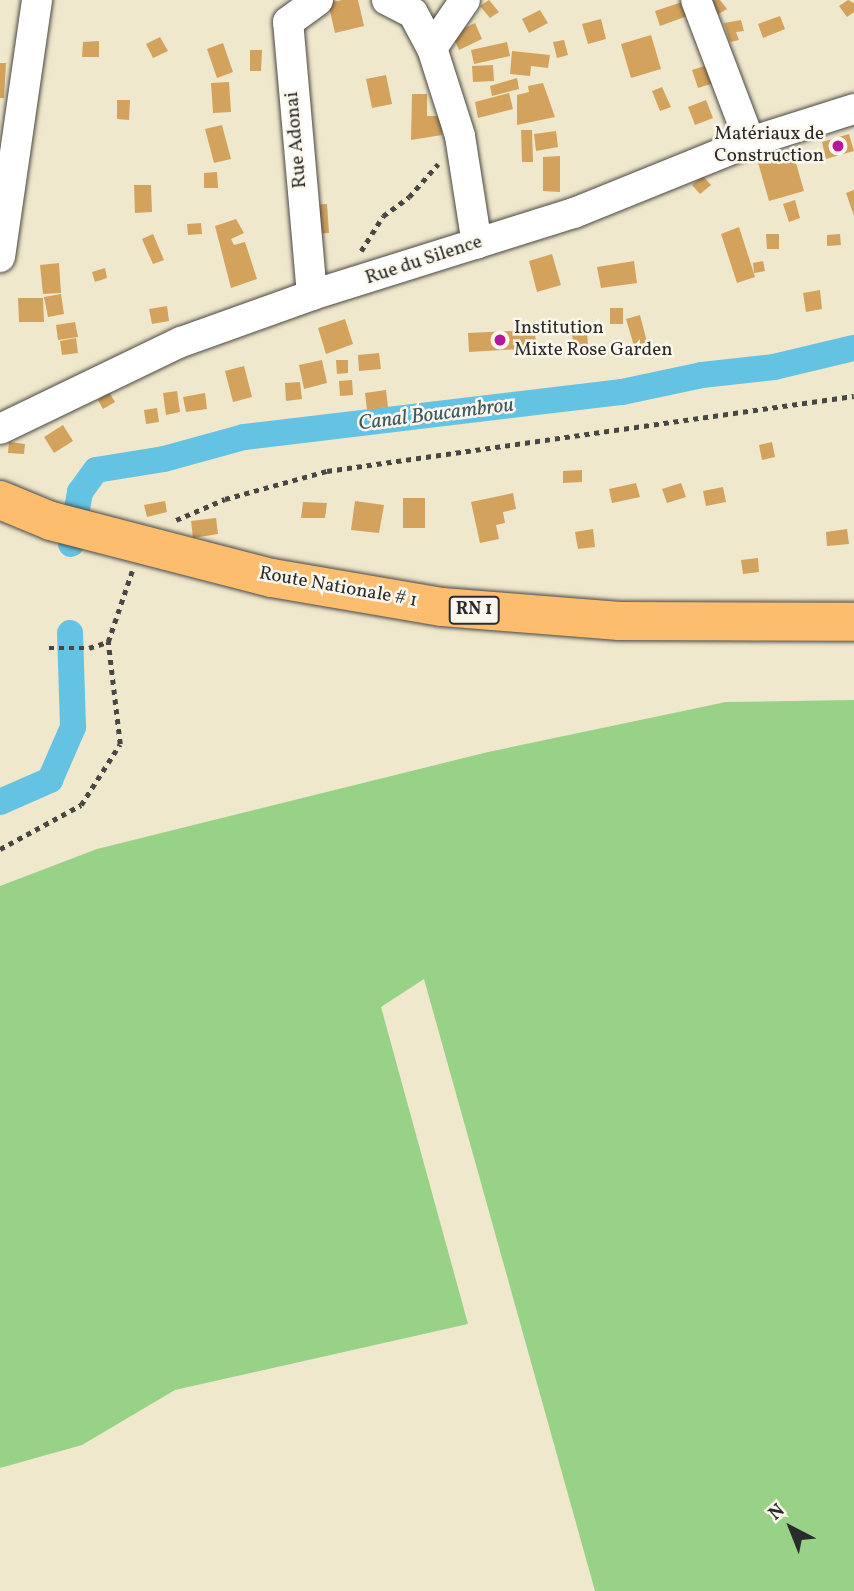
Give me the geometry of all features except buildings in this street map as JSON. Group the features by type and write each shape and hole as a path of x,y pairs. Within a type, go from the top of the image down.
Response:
{"main road":[{"name":"Route Nationale # 1","path":"0,500 51,521 142,542 272,578 442,607 619,621 854,622"}],"street":[{"path":"0,257 37,0"},
{"name":"Rue Adonai","path":"318,0 288,22 325,291"},
{"path":"387,0 413,13 432,48 460,136 477,244"},
{"path":"432,48 465,0"},
{"path":"696,0 750,142"},
{"name":"Rue du Silence","path":"0,429 181,342 325,291 574,213 750,142 854,109"}],"path":[{"path":"325,291 383,216 409,197 460,136"},
{"path":"0,849 81,805 120,744 108,642 142,542 160,528 225,499 327,471 854,396"},
{"path":"49,648 89,648 108,642"}],"green space":[{"path":"854,700 854,1591 595,1591 424,979 381,1007 468,1324 175,1390 82,1445 0,1468 0,886 97,849 488,752 726,702"}],"waterway":[{"name":"Canal Boucambrou","path":"71,544 80,492 96,470 164,459 244,437 622,392 702,375 774,367 854,348"},
{"name":"Canal Boucambrou","path":"0,802 50,780 73,727 70,633"}],"place":[{"name":"Matériaux de Construction","path":"838,146"},
{"name":"Institution Mixte Rose Garden","path":"500,340"}]}
